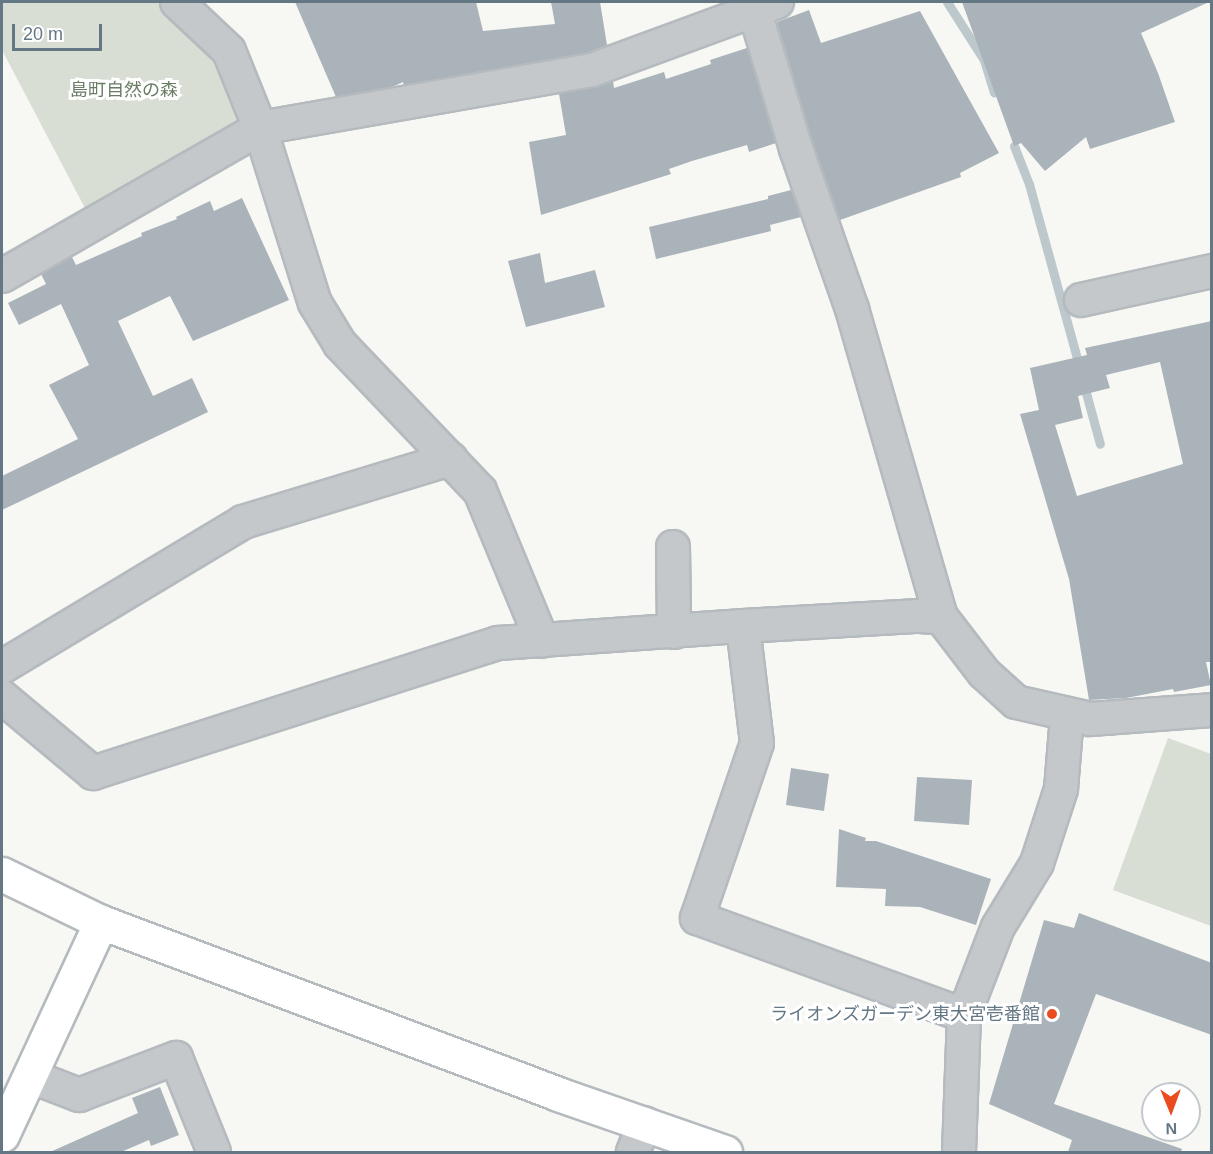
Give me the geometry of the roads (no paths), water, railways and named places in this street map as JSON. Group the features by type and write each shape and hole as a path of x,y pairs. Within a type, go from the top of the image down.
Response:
{"street":[{"path":"177,2 229,51 260,128 315,303 340,344 480,491 542,641"},
{"path":"2,276 260,128 591,70 761,4 796,149 828,234 852,309 941,617 984,673 1016,702 1067,716 1090,719 1212,710"},
{"path":"1082,300 1212,271"},
{"path":"2,667 243,522 451,459"},
{"path":"672,547 674,632"},
{"path":"2,697 93,772 500,644 919,615 941,617"},
{"path":"743,626 757,743 697,918 964,1016"},
{"path":"959,1152 964,1016 998,927 1037,862 1061,789 1067,716"},
{"path":"2,874 101,922 558,1094 639,1138 725,1152"},
{"path":"2,1135 101,922"},
{"path":"30,1076 79,1095 176,1058 214,1152"}],"waterway":[{"path":"947,2 984,60 994,93"},
{"path":"1014,146 1029,184 1080,369"},
{"path":"1083,382 1100,444"}],"place":[{"name":"ライオンズガーデン東大宮壱番館","path":"1052,1014"}],"park label":[{"name":"島町自然の森","path":"124,90"}]}
